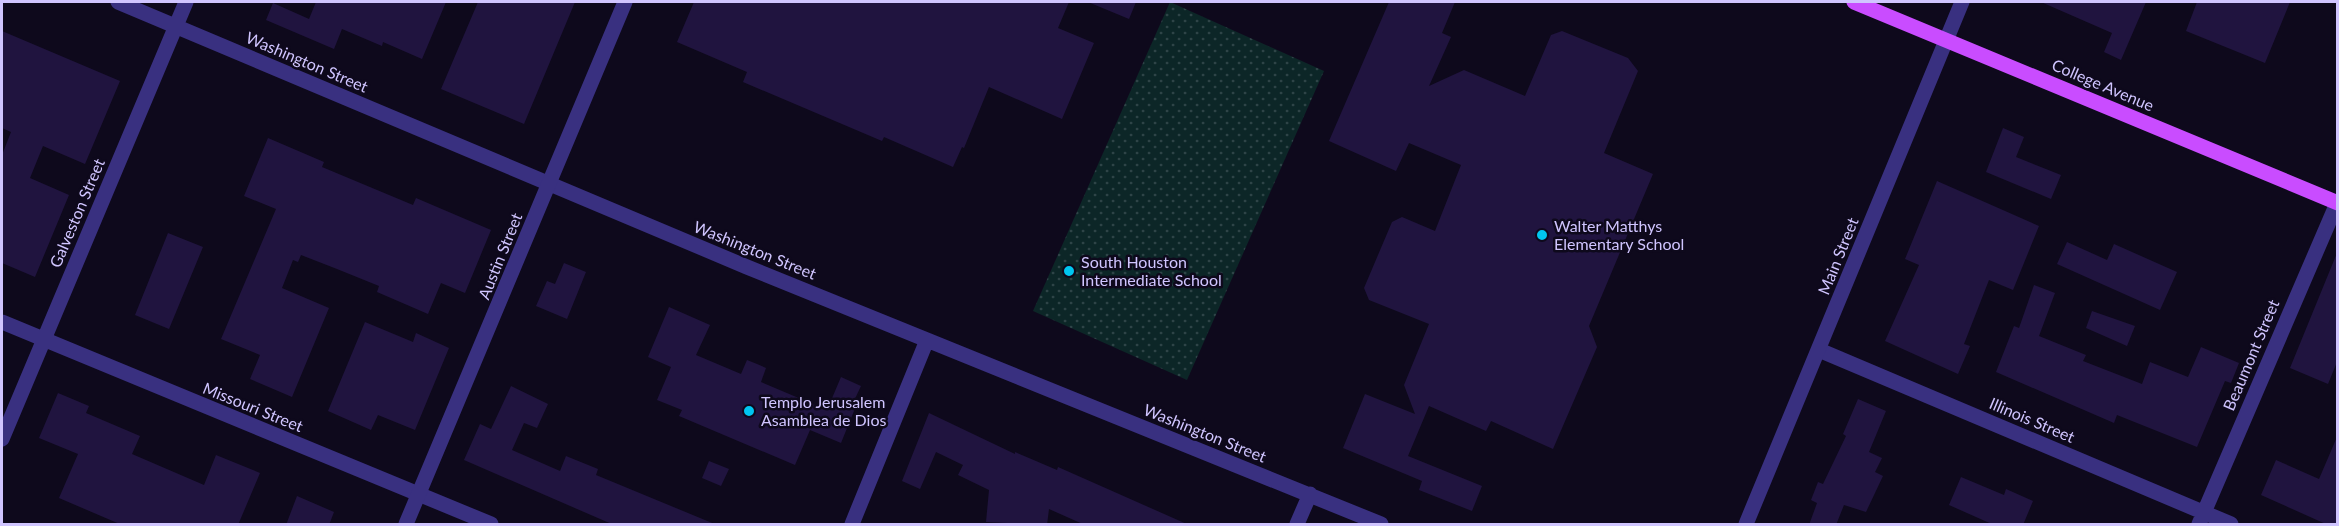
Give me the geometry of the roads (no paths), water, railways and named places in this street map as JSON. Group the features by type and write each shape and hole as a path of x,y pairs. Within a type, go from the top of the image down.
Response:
{"main road":[{"name":"College Avenue","path":"1854,2 2337,202"}],"street":[{"name":"Washington Street","path":"118,2 549,184 1381,525"},
{"name":"Galveston Street","path":"2,439 186,2"},
{"name":"Austin Street","path":"406,525 625,2"},
{"name":"Main Street","path":"1746,525 1962,2"},
{"name":"Beaumont Street","path":"2201,519 2337,202"},
{"name":"Missouri Street","path":"2,321 491,525"},
{"path":"852,525 927,340"},
{"name":"Illinois Street","path":"1819,350 2201,519 2231,525"},
{"path":"1297,525 1310,495"}],"place":[{"name":"Walter Matthys Elementary School","path":"1542,235"},
{"name":"South Houston Intermediate School","path":"1069,271"},
{"name":"Templo Jerusalem Asamblea de Dios","path":"749,411"}]}
